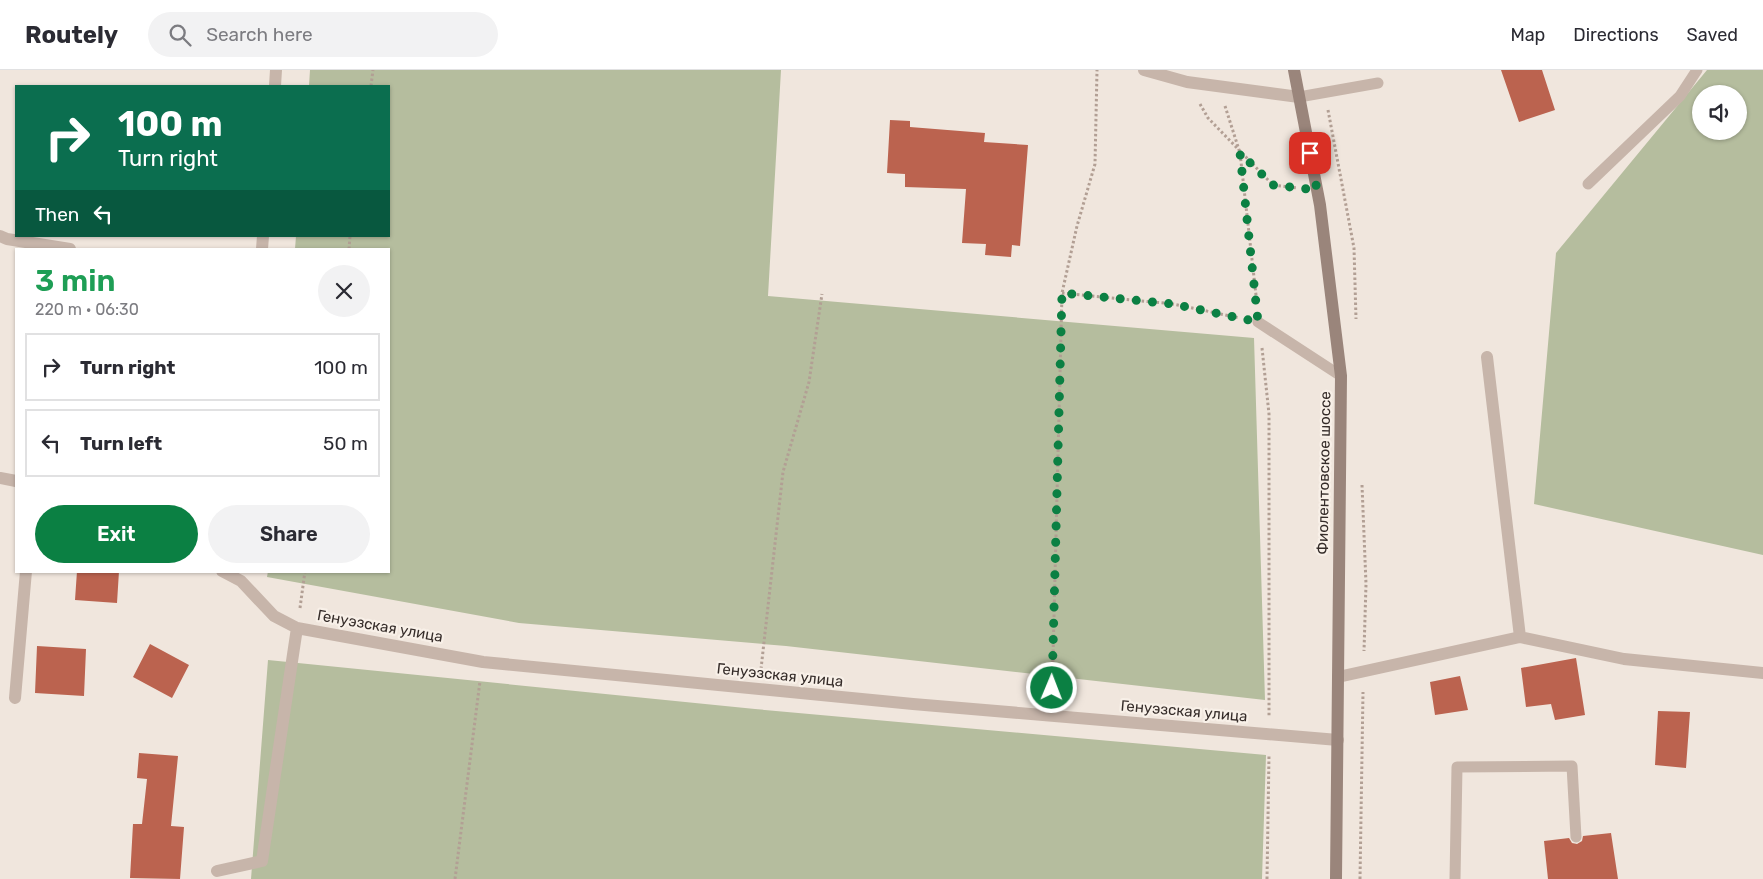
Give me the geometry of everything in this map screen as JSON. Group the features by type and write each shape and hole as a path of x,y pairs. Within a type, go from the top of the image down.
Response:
{"main road":[{"name":"Фиолентовское шоссе","path":"1294,70 1317,190 1341,376 1336,879"}],"street":[{"path":"275,85 276,70"},
{"path":"1144,70 1187,82 1299,97"},
{"path":"0,236 7,239 64,248"},
{"path":"1488,357 1520,637"},
{"path":"0,478 15,481"},
{"path":"15,698 26,573"},
{"name":"Генуэзская улица","path":"241,576 274,616 297,628 483,662 760,690 1338,740"},
{"path":"217,871 262,861 297,628"},
{"path":"1338,677 1520,637 1624,659 1763,673"}],"lane":[{"path":"1588,184 1680,96 1697,70"},
{"path":"1299,97 1378,83"},
{"path":"1258,322 1341,376"},
{"path":"1455,879 1457,767 1572,766 1576,837"}],"path":[{"path":"371,85 373,70"},
{"path":"1051,715 1062,293 1077,226 1095,164 1097,70"},
{"path":"1187,82 1208,118 1273,185 1317,190"},
{"path":"1218,86 1240,153 1270,414 1267,879"},
{"path":"1062,293 1173,304 1258,322"},
{"path":"760,690 783,472 809,382 822,294"},
{"path":"297,628 305,573"},
{"path":"455,879 483,662"}],"green space":[{"path":"310,70 781,70 768,296 1254,338 1265,700 786,646 519,623 267,577 268,573 390,573 390,248 295,248 296,237 390,237 390,85 309,85"},
{"path":"1707,70 1763,70 1763,555 1534,504 1556,253 1692,88 1692,140 1747,140 1747,85 1695,85"},
{"path":"268,660 755,709 1266,755 1262,879 251,879"}],"building":[{"path":"1501,70 1542,70 1555,110 1519,122"},
{"path":"890,120 910,121 910,127 985,133 984,142 1028,145 1020,246 1012,245 1011,257 985,255 986,244 962,243 966,189 905,187 905,174 887,173"},
{"path":"77,573 119,573 117,603 75,600"},
{"path":"150,644 189,665 172,698 133,677"},
{"path":"37,646 86,649 84,696 35,693"},
{"path":"1576,658 1585,715 1555,720 1551,704 1526,707 1521,668"},
{"path":"1460,676 1468,710 1435,715 1430,682"},
{"path":"1658,711 1690,712 1686,768 1655,765"},
{"path":"139,753 178,756 171,826 184,827 180,879 130,878 133,824 142,824 147,779 137,778"},
{"path":"1611,833 1618,879 1548,879 1544,841 1569,838 1572,843 1577,844 1582,841 1583,836"}],"route":[{"path":"1052,688 1062,293 1173,304 1258,322 1240,153 1273,185 1317,190 1310,153"}]}
